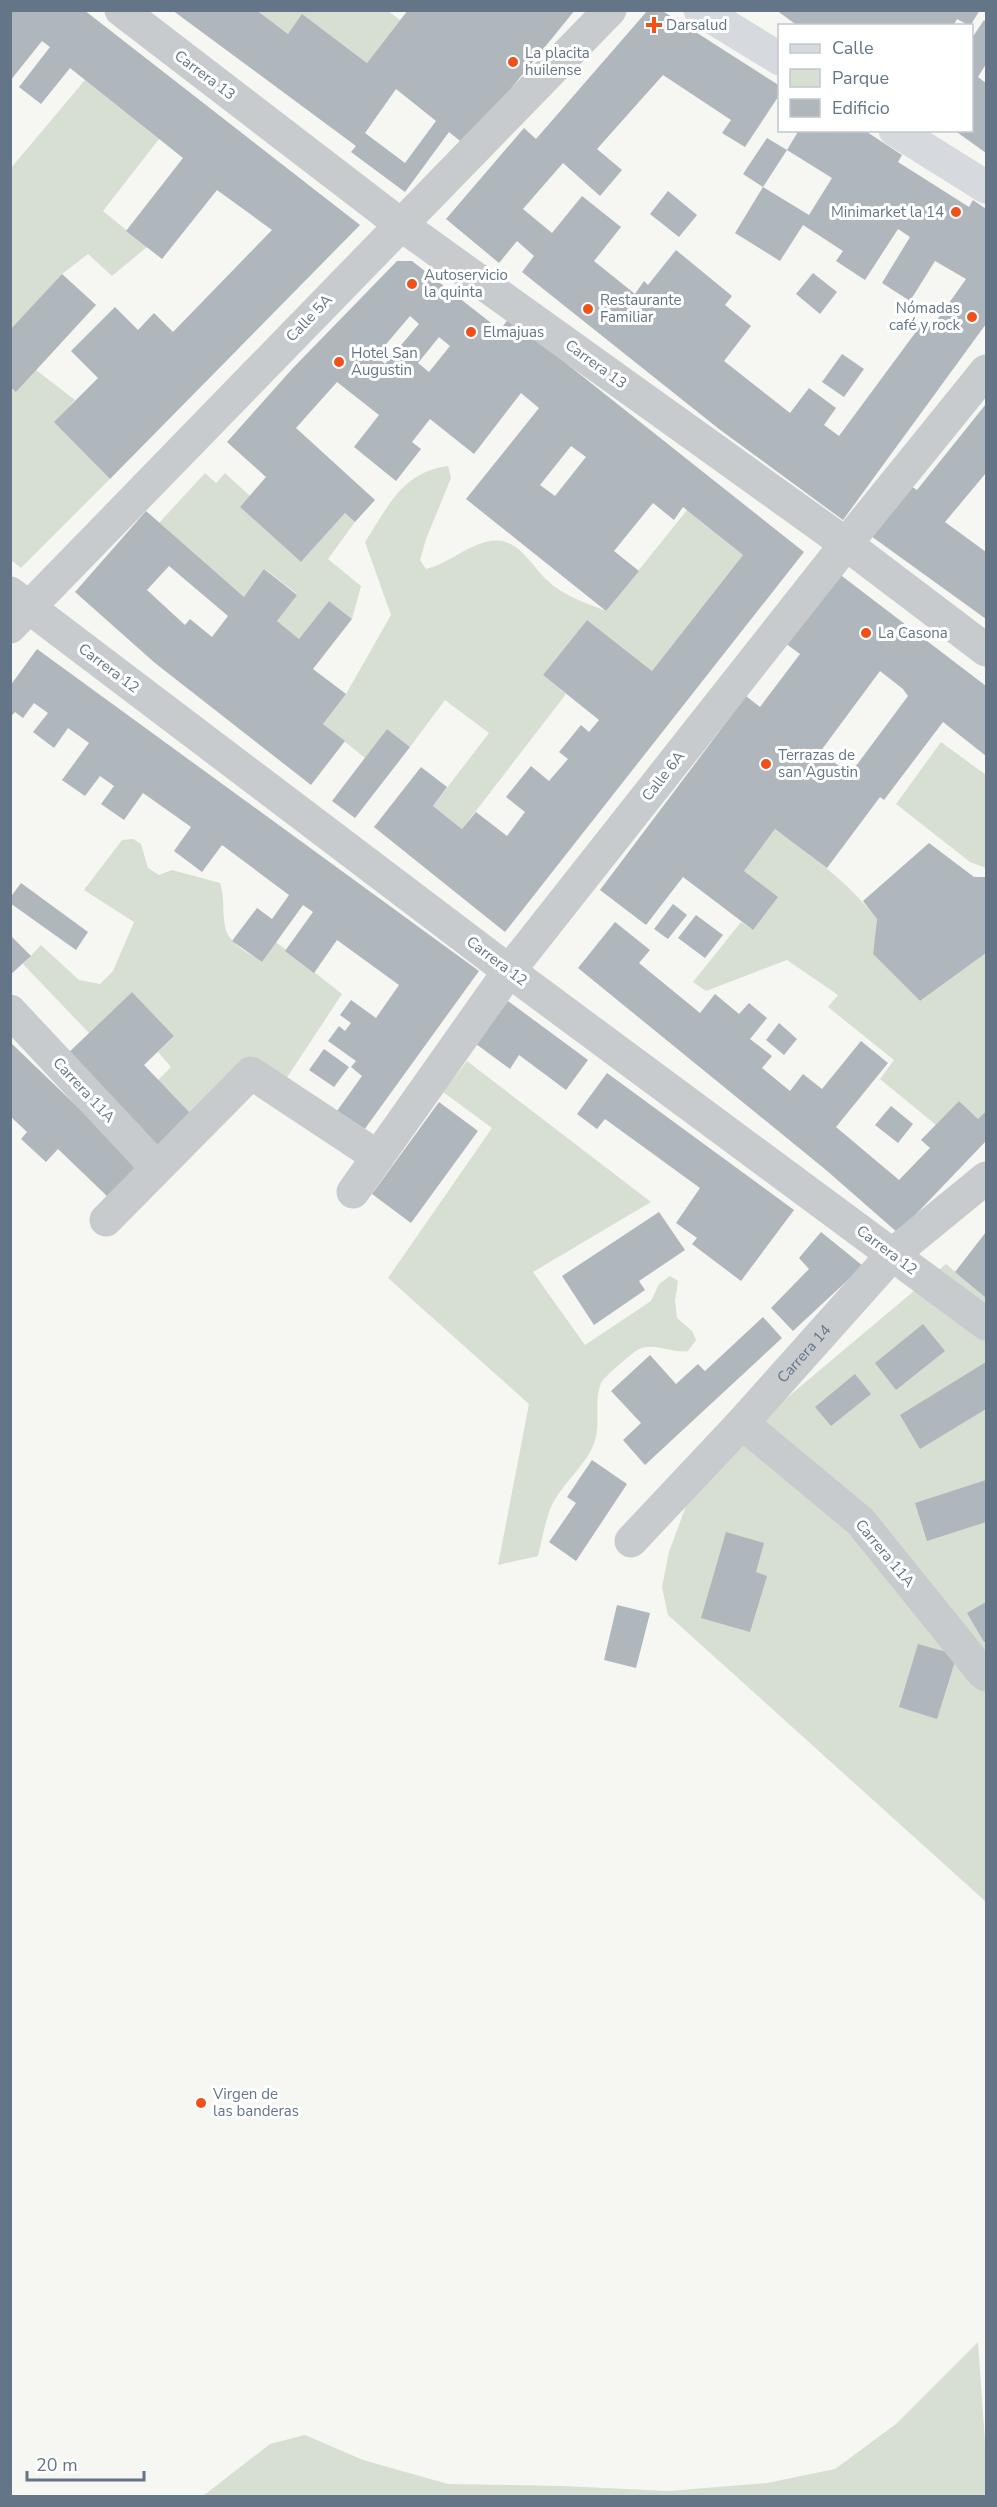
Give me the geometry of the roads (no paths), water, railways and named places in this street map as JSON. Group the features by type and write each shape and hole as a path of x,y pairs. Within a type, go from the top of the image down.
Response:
{"street":[{"name":"Carrera 13","path":"121,10 400,224 846,544 987,650"},
{"name":"Calle 5A","path":"17,609 610,10"},
{"path":"700,10 778,58"},
{"path":"898,132 987,187"},
{"name":"Calle 6A","path":"353,1192 509,971 846,544 987,371"},
{"name":"Carrera 12","path":"17,609 987,1324"},
{"name":"Carrera 11A","path":"10,1011 158,1168"},
{"path":"106,1220 251,1073 378,1157"},
{"name":"Carrera 14","path":"631,1541 742,1423 893,1254 987,1178"},
{"name":"Carrera 11A","path":"742,1423 860,1521 982,1672 987,1674"}],"place":[{"name":"Darsalud","path":"654,25"},
{"name":"La placita huilense","path":"513,62"},
{"name":"Minimarket la 14","path":"956,212"},
{"name":"Autoservicio la quinta","path":"412,284"},
{"name":"Restaurante Familiar","path":"588,309"},
{"name":"Nómadas café y rock","path":"972,317"},
{"name":"Elmajuas","path":"471,332"},
{"name":"Hotel San Augustin","path":"339,362"},
{"name":"La Casona","path":"866,633"},
{"name":"Terrazas de san Agustin","path":"766,764"},
{"name":"Virgen de las banderas","path":"201,2103"}]}
